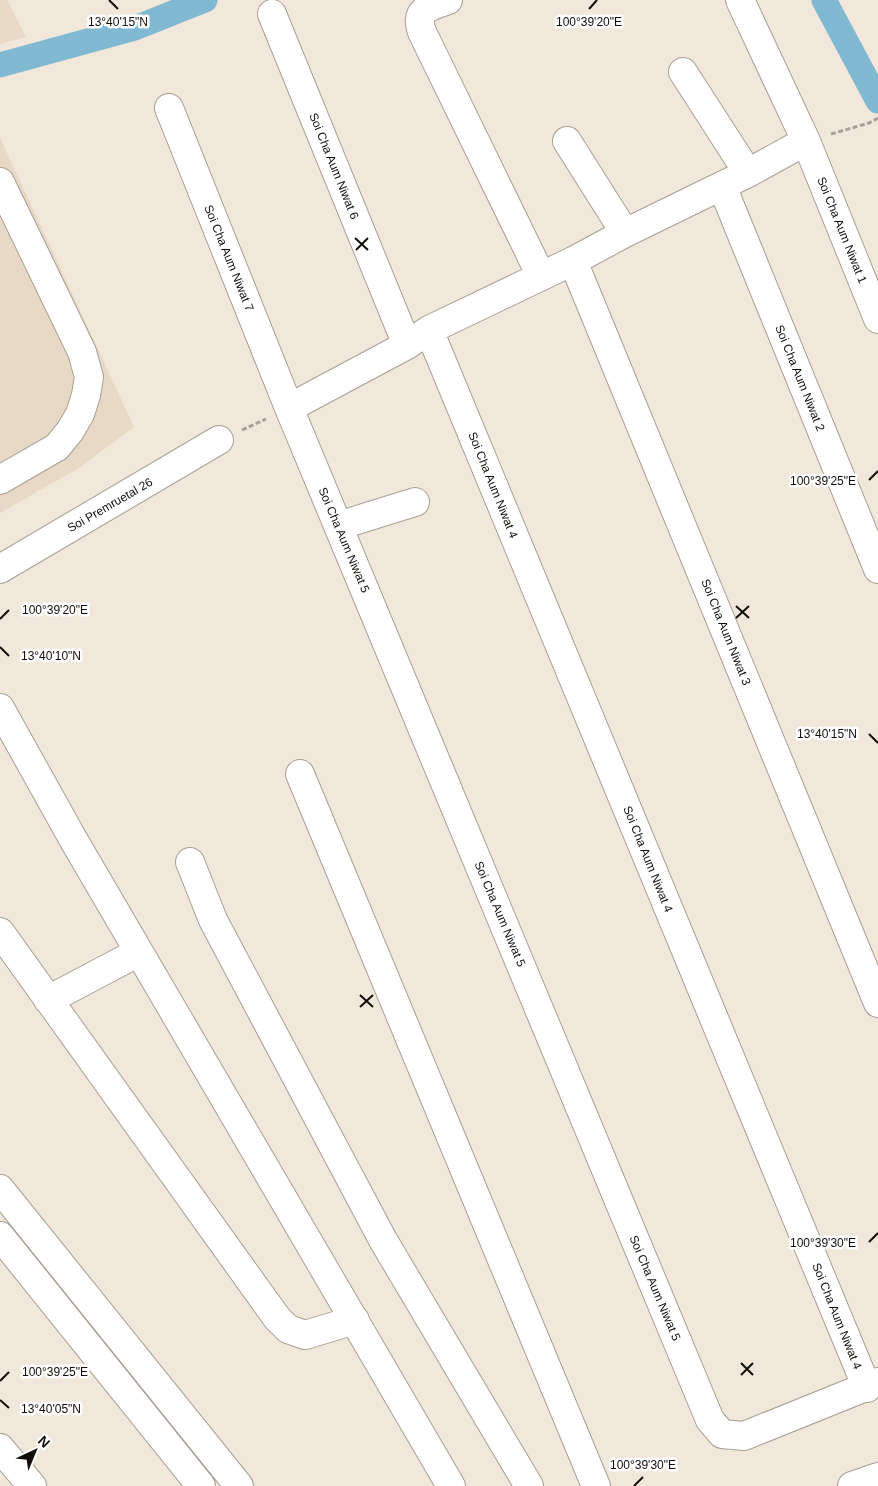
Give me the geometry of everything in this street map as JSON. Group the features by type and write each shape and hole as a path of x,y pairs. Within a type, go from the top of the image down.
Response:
{"street":[{"path":"448,0 425,10 421,14 422,32 541,276"},
{"name":"Soi Cha Aum Niwat 1","path":"740,0 806,141 878,319"},
{"name":"Soi Cha Aum Niwat 6","path":"272,14 418,338"},
{"path":"683,72 748,173"},
{"name":"Soi Cha Aum Niwat 7","path":"168,108 289,408"},
{"path":"567,141 625,233"},
{"path":"289,408 418,338 748,173 806,141"},
{"path":"0,182 82,352 89,377 80,414 70,431 57,447 0,480"},
{"name":"Soi Cha Aum Niwat 2","path":"722,186 878,569"},
{"name":"Soi Cha Aum Niwat 3","path":"573,261 878,1003"},
{"name":"Soi Cha Aum Niwat 4","path":"418,338 872,1385"},
{"name":"Soi Cha Aum Niwat 5","path":"289,408 710,1420 722,1434 744,1436 872,1385"},
{"name":"Soi Premruetal 26","path":"0,569 219,440"},
{"path":"338,526 415,502"},
{"path":"0,708 73,839 451,1486"},
{"path":"300,774 596,1486"},
{"path":"190,862 213,920 383,1240 529,1486"},
{"path":"0,932 277,1318 288,1329 305,1335 355,1320"},
{"path":"48,1000 139,952"},
{"path":"0,1189 239,1486"},
{"path":"0,1236 197,1481 215,1457"},
{"path":"24,1266 48,1248"},
{"path":"0,1448 32,1486"},
{"path":"852,1486 878,1477"}],"path":[{"path":"806,141 869,123 878,118"},
{"path":"219,440 289,408"}],"shaded area":[{"path":"0,0 7,0 26,37 0,44"},
{"path":"0,138 134,427 79,468 0,513"}],"waterway":[{"path":"0,65 135,28 205,0"},
{"path":"824,0 878,101"}]}
